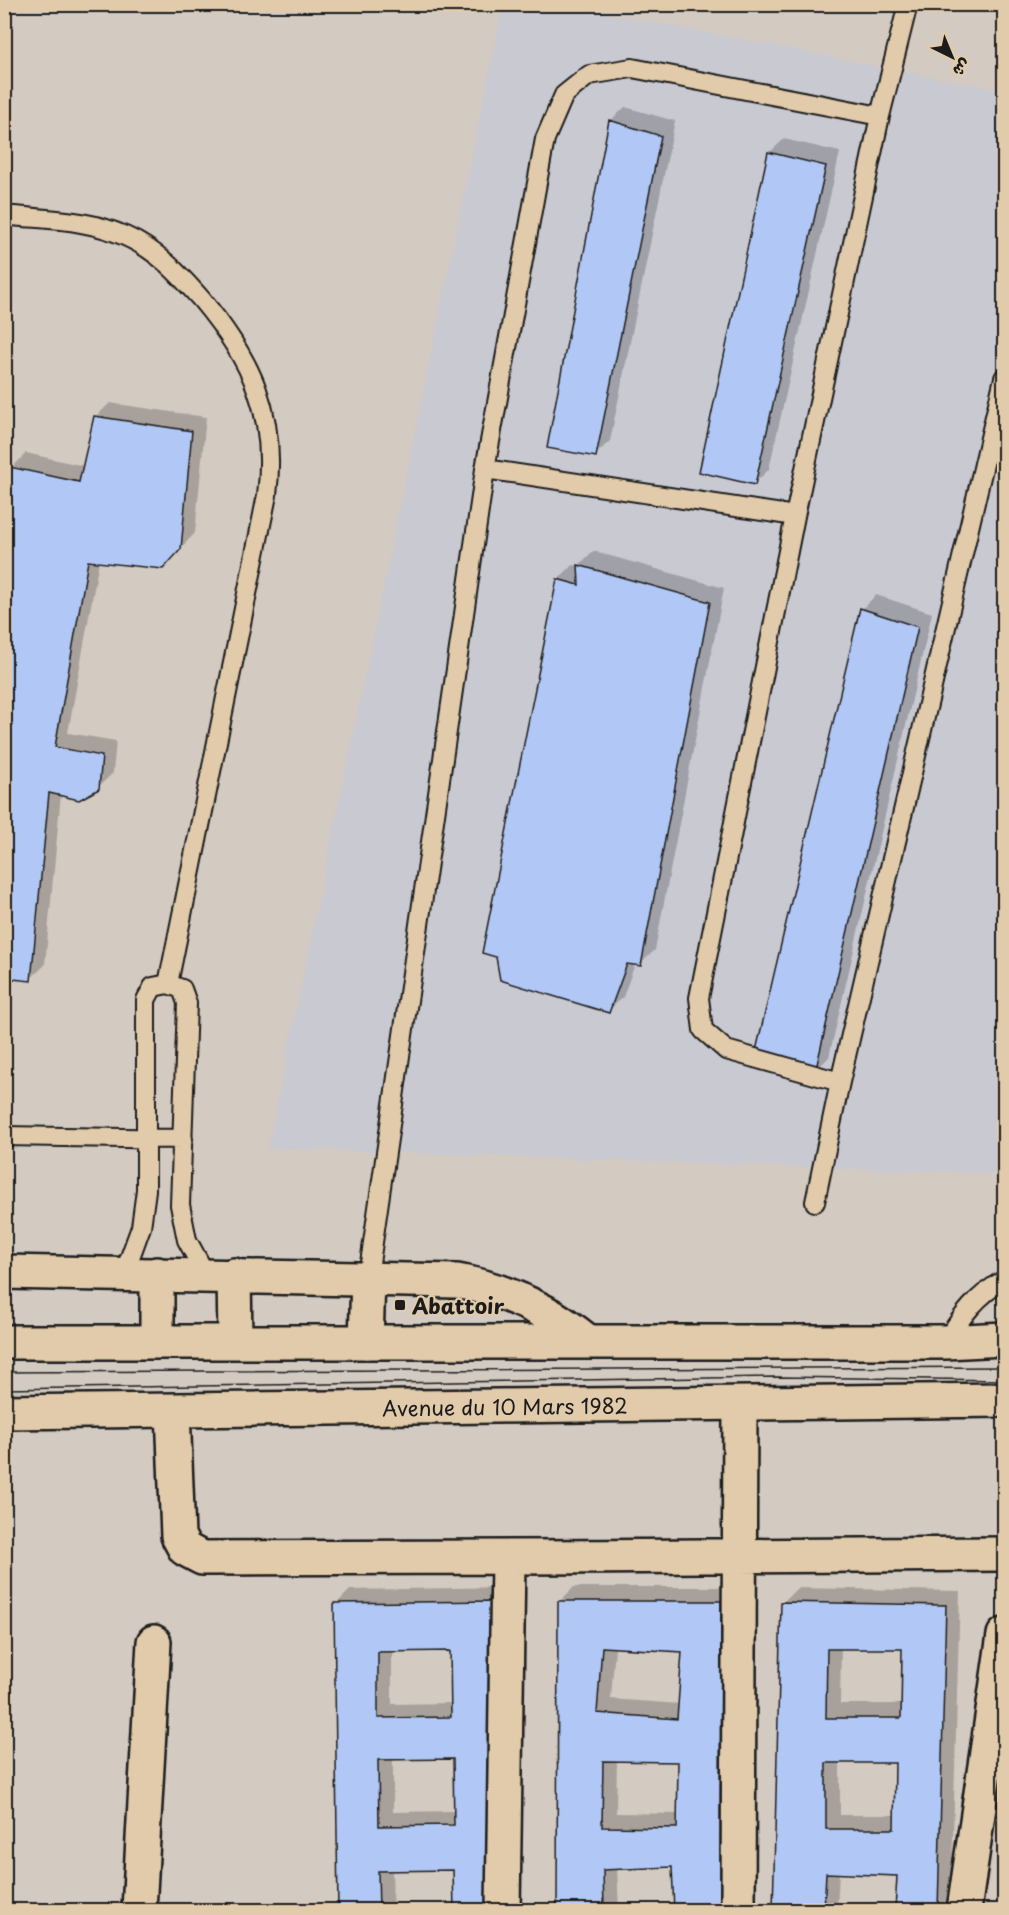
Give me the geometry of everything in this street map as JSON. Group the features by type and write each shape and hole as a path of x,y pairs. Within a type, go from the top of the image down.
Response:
{"street":[{"path":"4,1272 431,1278 482,1286 530,1303 587,1341"},
{"path":"157,1274 157,1340"},
{"path":"220,1275 235,1340"},
{"path":"366,1342 368,1277"},
{"path":"4,1342 157,1340 945,1342 1005,1339"},
{"name":"Avenue du 10 Mars 1982","path":"4,1412 173,1412 1005,1400"},
{"path":"738,1911 740,1404"},
{"path":"173,1412 178,1536 185,1549 201,1558 508,1559 609,1555 1005,1554"},
{"path":"504,1911 508,1559"},
{"path":"964,1911 1005,1635"},
{"path":"139,1911 154,1642"}],"lane":[{"path":"840,1082 726,1050 703,1030 699,998 795,516 879,116 908,4"},
{"path":"368,1277 485,469 545,139 564,95 589,75 632,68 879,116"},
{"path":"4,215 57,217 102,227 145,246 162,258 175,268 233,341 252,375 262,402 270,465 267,495 168,984"},
{"path":"815,1202 840,1082 1005,378"},
{"path":"485,469 795,516"},
{"path":"124,1274 134,1251 145,1208 146,1000 153,987 168,984 182,989 187,1003 182,1220 195,1258 220,1275"},
{"path":"4,1136 183,1139"},
{"path":"945,1342 966,1310 983,1294 1005,1280"}],"shaded area":[{"path":"503,5 564,5 1004,91 1004,1174 268,1148"}],"building":[{"path":"609,120 661,136 596,457 547,448"},
{"path":"768,152 826,166 755,485 699,472"},
{"path":"94,416 192,431 181,549 163,569 88,561 55,747 102,756 99,789 79,800 49,793 31,981 4,978 4,482 10,467 79,482"},
{"path":"578,565 710,602 641,966 627,964 609,1013 500,980 496,957 482,953 557,579 579,585"},
{"path":"860,608 918,627 815,1073 755,1055"},
{"path":"493,1601 497,1910 454,1910 453,1870 378,1871 379,1910 338,1910 334,1603","holes":["450,1651 451,1717 378,1718 378,1652","453,1759 454,1825 379,1826 378,1760"]},
{"path":"558,1601 721,1601 720,1910 674,1910 672,1867 603,1870 604,1910 557,1910","holes":["602,1647 682,1652 677,1719 597,1713","603,1761 678,1762 677,1828 602,1827"]},
{"path":"781,1602 946,1605 938,1910 895,1910 897,1876 826,1873 824,1910 773,1910","holes":["827,1649 902,1649 901,1718 826,1718","826,1763 895,1763 894,1829 826,1829"]}],"tram line":[{"path":"4,1372 1004,1367"},
{"path":"4,1389 779,1377 1004,1380"}],"place":[{"name":"Abattoir","path":"400,1305"}]}
